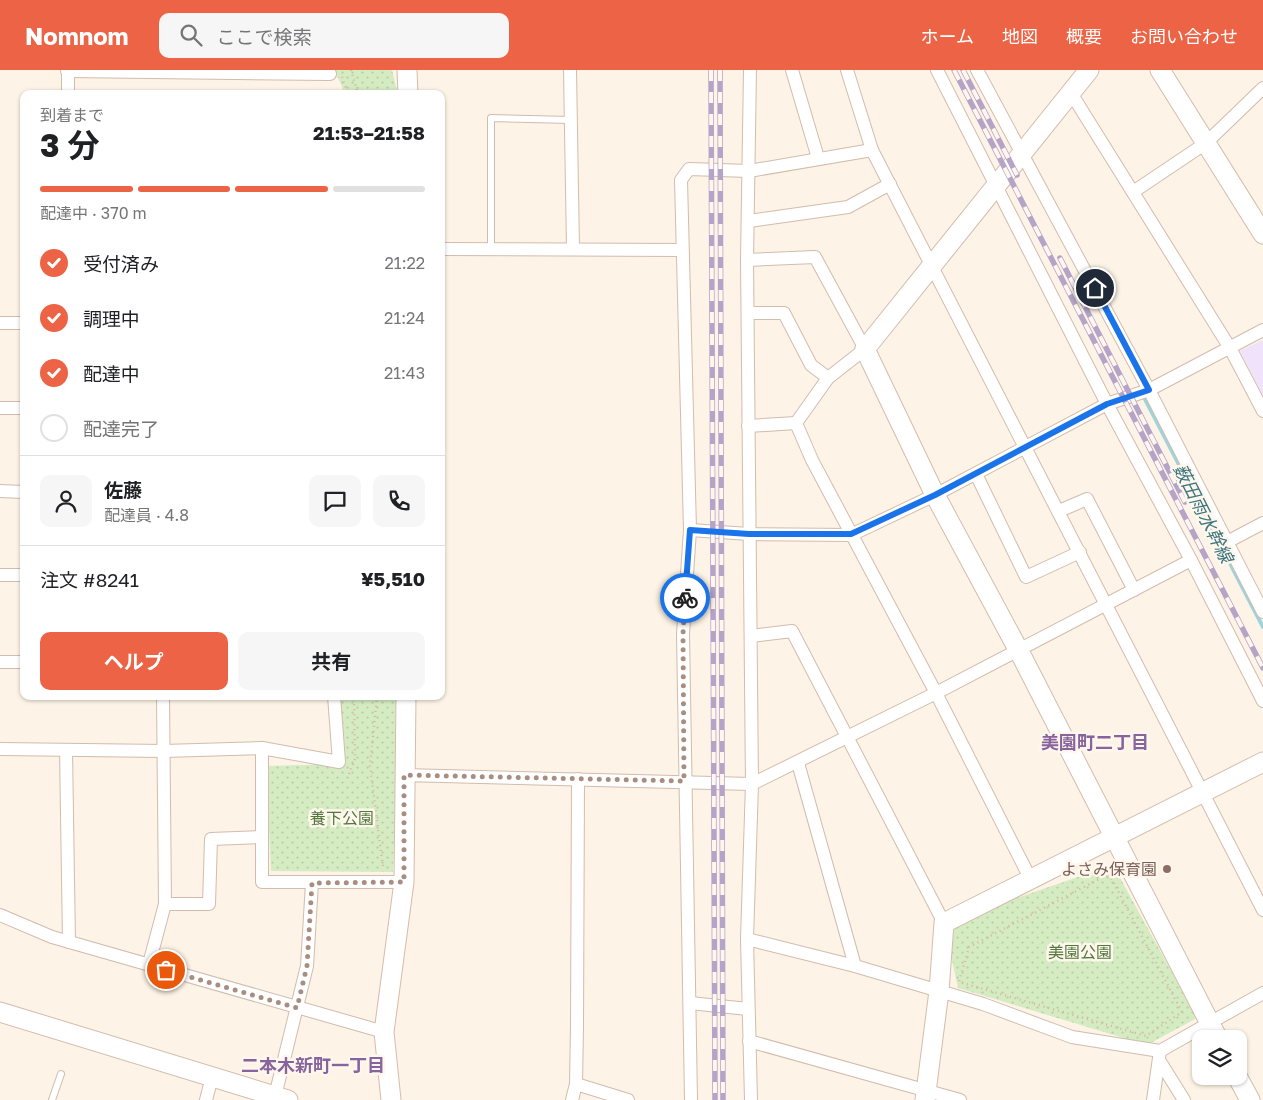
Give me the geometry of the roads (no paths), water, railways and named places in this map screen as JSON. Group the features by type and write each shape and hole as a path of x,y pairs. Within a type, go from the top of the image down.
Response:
{"street":[{"path":"68,90 68,71 330,74 328,70"},
{"path":"407,70 408,90"},
{"path":"570,70 573,248"},
{"path":"750,70 748,426 752,784 748,1009 751,1100"},
{"path":"792,70 818,158"},
{"path":"847,70 872,150 1204,792 1263,910"},
{"path":"936,70 1107,404 1191,560 1263,701"},
{"path":"977,70 1149,390 1263,612"},
{"path":"796,423 828,378 865,349 1089,70"},
{"path":"1160,70 1263,234"},
{"path":"1133,192 1206,144 1263,88"},
{"path":"1071,93 1230,348 1263,411"},
{"path":"691,1100 684,781 683,634 690,530 680,180 684,172 689,169 749,171 872,150"},
{"path":"749,221 848,207 890,184"},
{"path":"445,249 573,248 682,250"},
{"path":"748,260 815,257 865,349 935,495 1019,651 1213,1030"},
{"path":"748,313 784,313 811,365 828,378"},
{"path":"0,323 20,323"},
{"path":"690,530 749,534 851,534 935,495 1107,404 1149,390 1263,330"},
{"path":"0,408 20,408"},
{"path":"748,426 796,423"},
{"path":"796,423 812,460 936,693 1031,880"},
{"path":"976,474 1026,577 1080,552"},
{"path":"0,491 20,492"},
{"path":"1059,511 1087,499 1134,590"},
{"path":"1227,542 1263,523"},
{"path":"404,775 752,784 798,763 1019,651 1191,560"},
{"path":"0,575 20,575"},
{"path":"751,636 792,631 944,923 939,991 926,1096"},
{"path":"0,662 20,662"},
{"path":"149,964 165,904 163,700"},
{"path":"0,749 164,750 262,748 340,762 334,700"},
{"path":"391,1100 384,1032 404,882 406,700"},
{"path":"262,748 262,882 404,882"},
{"path":"66,750 69,942"},
{"path":"944,923 1263,762"},
{"path":"798,763 855,966"},
{"path":"572,1100 576,1084 578,779"},
{"path":"165,904 209,904 211,839 262,837"},
{"path":"0,1012 282,1098 297,1008 307,966 312,883"},
{"path":"0,915 69,942 384,1032"},
{"path":"748,939 855,966 983,1004 1072,1037 1159,1056 1192,1041"},
{"path":"1215,1030 1263,993"},
{"path":"690,1003 748,1009"},
{"path":"750,1041 889,1078 926,1096 960,1100"},
{"path":"1153,1100 1159,1056"},
{"path":"1159,1056 1184,1100"},
{"path":"206,1100 212,1078"},
{"path":"576,1084 628,1100"},
{"path":"1242,1085 1250,1100"}],"lane":[{"path":"491,248 491,118 571,120"},
{"path":"52,1100 61,1074"}],"waterway":[{"name":"薮田雨水幹線","path":"1145,399 1263,627"}],"railway":[{"path":"711,70 715,1100"},
{"path":"720,70 723,1100"},
{"path":"954,70 1263,668"},
{"path":"963,70 1017,175"},
{"path":"1060,258 1185,502"}],"place":[{"name":"よさみ保育園","path":"1167,869"}],"district":[{"name":"美園町二丁目","path":"1095,742"},
{"name":"二本木新町一丁目","path":"313,1065"}],"park label":[{"name":"養下公園","path":"342,818"},
{"name":"美園公園","path":"1080,952"}]}
